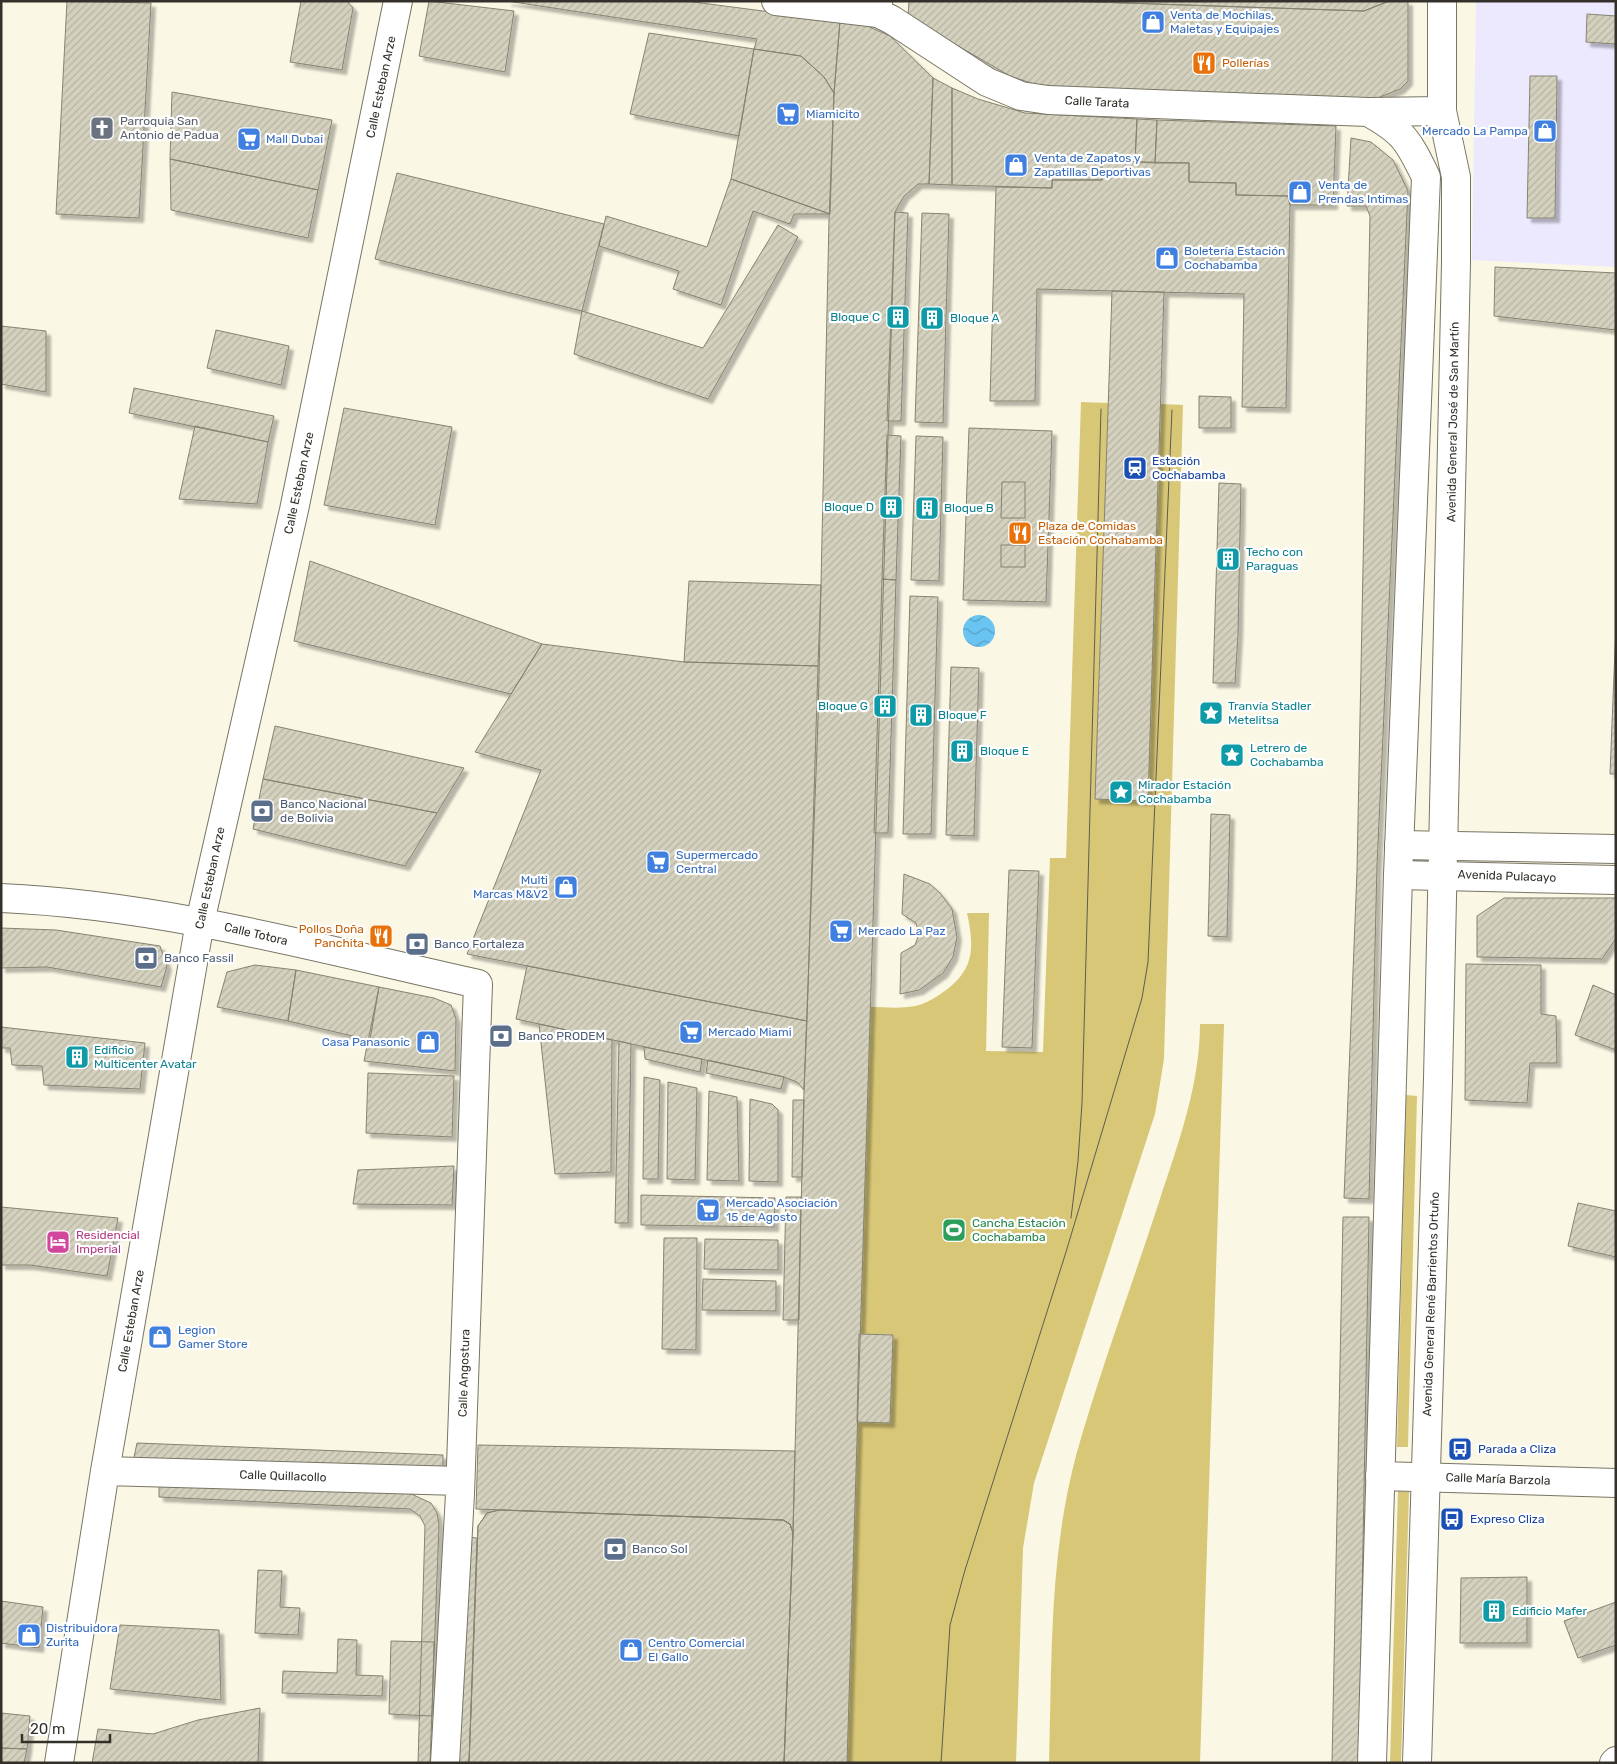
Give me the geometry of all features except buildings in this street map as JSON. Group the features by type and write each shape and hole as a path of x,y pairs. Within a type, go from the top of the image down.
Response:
{"street":[{"name":"Calle Esteban Arze","path":"58,1763 105,1472 200,922 294,510 398,1"},
{"name":"Calle Tarata","path":"776,1 878,7 892,20 987,82 1021,96 1048,100 1368,112 1442,111"},
{"name":"Avenida General José de San Martín","path":"1442,1 1442,111 1456,177 1444,844"},
{"path":"1368,112 1393,126 1410,144 1426,177 1399,845 1372,1763"},
{"path":"1399,845 1444,844 1616,849"},
{"name":"Avenida General René Barrientos Ortuño","path":"1417,1763 1444,844"},
{"name":"Avenida Pulacayo","path":"1398,875 1443,874 1616,880"},
{"name":"Calle Totora","path":"1,898 54,900 200,922 478,984"},
{"name":"Calle Angostura","path":"445,1763 460,1481 478,984"},
{"name":"Calle Quillacollo","path":"105,1472 460,1481"},
{"name":"Calle María Barzola","path":"1380,1476 1616,1483"}],"shaded area":[{"name":"Mercado La Pampa","path":"1476,1 1616,1 1616,267 1472,260"},
{"path":"1081,402 1109,403 1096,799 1148,801 1161,404 1183,405 1164,1059 1155,1114 1034,1483 1023,1548 1016,1763 847,1763 857,1422 890,1423 893,1335 859,1334 869,1007 898,1008 918,1005 936,997 953,985 961,976 970,958 971,938 967,913 989,913 986,1051 1043,1052 1050,858 1066,858"},
{"path":"1200,1024 1224,1024 1200,1763 1049,1763 1054,1606 1061,1529 1068,1490 1096,1389 1187,1114 1196,1069"},
{"path":"1406,1095 1417,1096 1408,1447 1397,1447"},
{"path":"1398,1491 1409,1492 1401,1763 1390,1763"}],"water":[{"path":"979,615 985,616 990,620 994,625 994,637 990,642 985,646 979,647 973,646 968,642 964,637 963,631 964,625 968,620 973,616"}],"tram line":[{"path":"1071,1218 1078,1161 1082,1103 1101,409"},
{"path":"941,1763 950,1625 965,1570 1066,1252 1142,998 1148,962 1172,410"}],"place":[{"name":"Venta de Mochilas, Maletas y Equipajes","path":"1153,22"},
{"name":"Pollerías","path":"1204,63"},
{"name":"Miamicito","path":"788,114"},
{"name":"Parroquia San Antonio de Padua","path":"102,128"},
{"name":"Mercado La Pampa","path":"1545,131"},
{"name":"Mall Dubai","path":"249,139"},
{"name":"Venta de Zapatos y Zapatillas Deportivas","path":"1016,165"},
{"name":"Venta de Prendas Intimas","path":"1300,192"},
{"name":"Boletería Estación Cochabamba","path":"1167,258"},
{"name":"Bloque C","path":"898,317"},
{"name":"Bloque A","path":"932,318"},
{"name":"Estación Cochabamba","path":"1135,468"},
{"name":"Bloque D","path":"891,507"},
{"name":"Bloque B","path":"927,508"},
{"name":"Plaza de Comidas Estación Cochabamba","path":"1020,533"},
{"name":"Techo con Paraguas","path":"1228,559"},
{"name":"Bloque G","path":"885,706"},
{"name":"Tranvía Stadler Metelitsa","path":"1211,713"},
{"name":"Bloque F","path":"921,715"},
{"name":"Bloque E","path":"962,751"},
{"name":"Letrero de Cochabamba","path":"1232,755"},
{"name":"Mirador Estación Cochabamba","path":"1121,792"},
{"name":"Banco Nacional de Bolivia","path":"262,811"},
{"name":"Supermercado Central","path":"658,862"},
{"name":"Multi Marcas M&V2","path":"566,887"},
{"name":"Mercado La Paz","path":"841,931"},
{"name":"Pollos Doña Panchita","path":"381,936"},
{"name":"Banco Fortaleza","path":"417,944"},
{"name":"Banco Fassil","path":"146,958"},
{"name":"Mercado Miami","path":"691,1032"},
{"name":"Banco PRODEM","path":"501,1036"},
{"name":"Casa Panasonic","path":"428,1042"},
{"name":"Edificio Multicenter Avatar","path":"77,1057"},
{"name":"Mercado Asociación 15 de Agosto","path":"708,1210"},
{"name":"Cancha Estación Cochabamba","path":"954,1230"},
{"name":"Residencial Imperial","path":"58,1242"},
{"name":"Legion Gamer Store","path":"160,1337"},
{"name":"Parada a Cliza","path":"1460,1449"},
{"name":"Expreso Cliza","path":"1452,1519"},
{"name":"Banco Sol","path":"615,1549"},
{"name":"Edificio Mafer","path":"1494,1611"},
{"name":"Distribuidora Zurita","path":"29,1635"},
{"name":"Centro Comercial El Gallo","path":"631,1650"}]}
